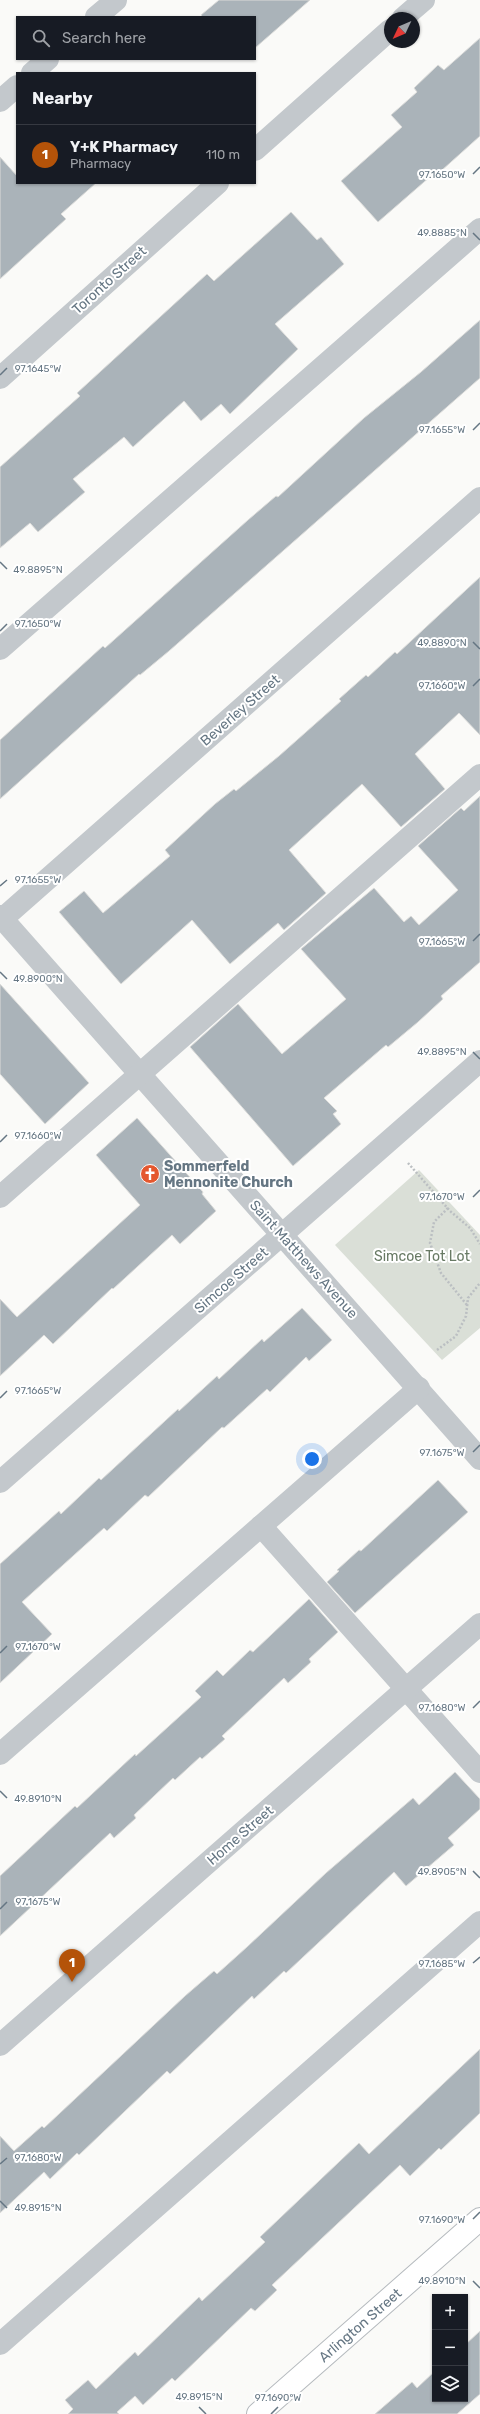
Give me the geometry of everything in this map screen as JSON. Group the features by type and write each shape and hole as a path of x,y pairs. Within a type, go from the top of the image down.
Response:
{"main road":[{"name":"Arlington Street","path":"258,2414 480,2219"}],"street":[{"path":"97,16 116,0"},
{"path":"411,12 424,0"},
{"path":"256,149 384,35"},
{"path":"33,72 47,60"},
{"path":"0,101 16,87"},
{"name":"Toronto Street","path":"0,378 217,184"},
{"path":"0,649 480,229"},
{"name":"Beverley Street","path":"1,918 480,498"},
{"path":"0,1197 480,775"},
{"name":"Saint Matthews Avenue","path":"1,918 139,1075 419,1388 480,1459"},
{"name":"Simcoe Street","path":"0,1482 480,1061"},
{"path":"0,1754 419,1388"},
{"path":"261,1526 480,1772"},
{"name":"Home Street","path":"0,2045 480,1624"},
{"path":"0,2344 480,1922"}],"path":[{"path":"408,1163 448,1208 470,1228 480,1244"},
{"path":"448,1208 434,1222 430,1243 441,1273 467,1306"},
{"path":"437,1350 456,1336 466,1316 468,1298 480,1283"}],"green space":[{"name":"Simcoe Tot Lot","path":"419,1170 480,1235 480,1328 442,1360 335,1245"}],"building":[{"path":"219,0 310,0 256,47 256,16 201,15"},
{"path":"480,38 480,136 441,171 439,169 378,222 341,181 402,127 391,115 417,92 414,88 438,65 444,70"},
{"path":"0,157 16,175 16,184 95,184 61,214 66,219 0,279"},
{"path":"291,212 317,240 321,237 344,264 275,324 298,349 230,414 221,404 201,421 184,401 133,447 124,437 73,479 85,492 38,532 30,523 0,548 0,467 80,396 77,393 207,274 214,281"},
{"path":"480,320 480,378 169,651 140,675 139,674 0,799 0,740 103,646 105,648 248,520 276,496 278,497 364,418 421,372"},
{"path":"480,577 480,735 459,713 415,754 445,789 401,827 362,784 289,850 326,893 284,930 278,923 230,964 192,920 121,984 59,912 84,891 103,913 170,856 165,850 215,804 234,789 236,791 279,756 341,701 339,699 366,675 368,677 395,652 397,654"},
{"path":"480,796 480,962 441,996 443,999 418,1022 388,1047 386,1045 324,1098 337,1111 333,1114 341,1124 293,1166 190,1047 238,1004 282,1054 346,999 301,949 374,888 404,922 411,916 419,925 458,890 418,846 461,808 464,811"},
{"path":"0,984 89,1083 45,1124 0,1074"},
{"path":"137,1118 203,1192 202,1194 216,1211 180,1244 172,1235 113,1289 112,1288 53,1344 44,1335 0,1376 0,1299 17,1317 140,1205 96,1155"},
{"path":"302,1308 332,1340 309,1361 306,1357 270,1392 267,1389 224,1428 222,1427 148,1497 145,1495 107,1531 104,1528 22,1602 52,1634 0,1683 0,1564 59,1511 61,1514 99,1478 101,1480 178,1409 179,1411 217,1376 219,1379 262,1339 264,1342"},
{"path":"438,1480 468,1512 355,1613 327,1582 339,1571 337,1570 359,1550 361,1551"},
{"path":"309,1599 338,1632 309,1659 311,1662 288,1683 284,1678 222,1736 225,1739 202,1759 200,1757 175,1780 173,1778 134,1815 136,1818 114,1838 110,1833 0,1936 0,1876 75,1806 77,1808 135,1754 136,1756 201,1697 195,1691 217,1670 223,1676 250,1650 253,1652"},
{"path":"455,1772 480,1799 480,1809 448,1838 454,1845 406,1886 394,1872 286,1973 284,1971 254,1999 252,1996 170,2074 167,2071 79,2155 77,2153 50,2179 44,2172 0,2213 0,2136 14,2151 42,2126 44,2128 185,1996 214,1971 217,1974 326,1873 413,1798 419,1805"},
{"path":"480,2049 480,2113 441,2150 439,2148 410,2176 400,2165 272,2285 277,2290 255,2311 251,2308 175,2381 172,2378 143,2405 135,2396 117,2412 119,2414 68,2414 73,2409 65,2400 88,2380 96,2389 135,2352 138,2356 199,2297 202,2301 265,2242 260,2237 359,2143 369,2154"},
{"path":"480,2331 480,2394 457,2414 375,2414 412,2382 417,2388 432,2374 432,2402 468,2402 468,2342"}],"place":[{"name":"Sommerfeld Mennonite Church","path":"150,1174"},
{"name":"Y+K Pharmacy","path":"72,1982"}]}
